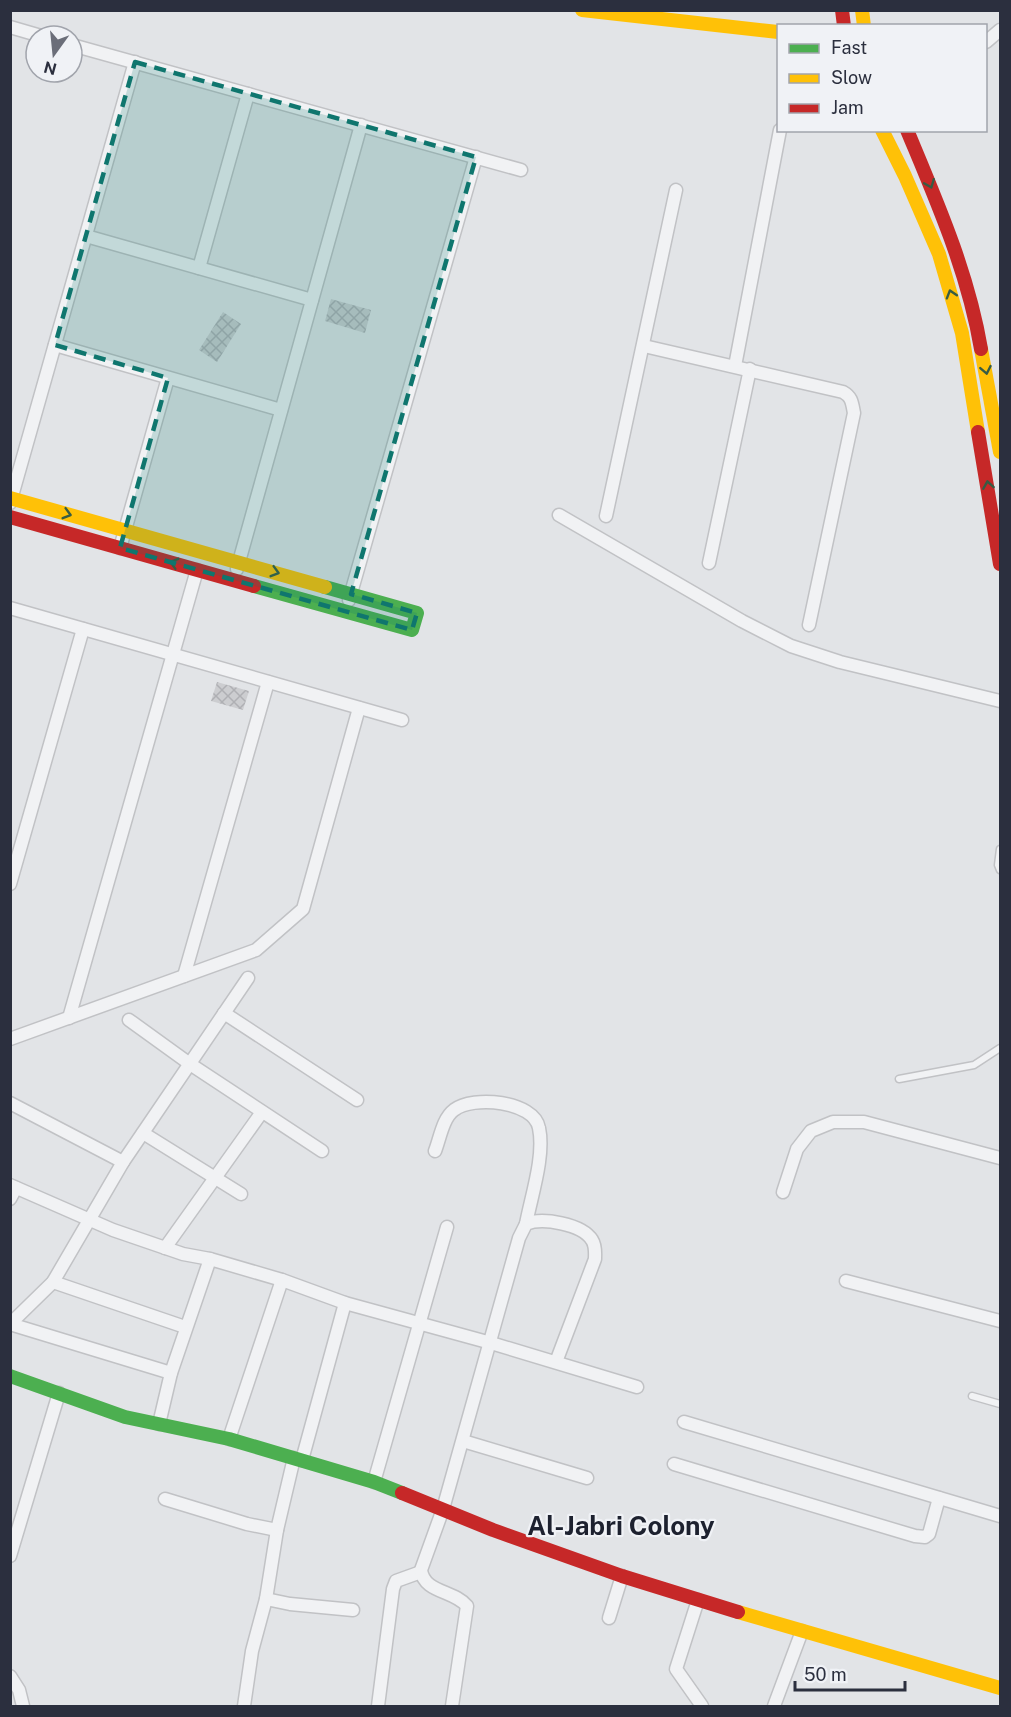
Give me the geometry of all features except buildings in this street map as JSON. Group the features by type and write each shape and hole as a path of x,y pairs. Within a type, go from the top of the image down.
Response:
{"main road":[{"path":"582,10 777,32"},
{"path":"847,24 863,20"},
{"path":"883,132 939,254 962,333 1000,564"},
{"path":"908,132 952,238 976,319 1000,452"},
{"path":"10,517 412,630 417,613 11,500"},
{"path":"10,1376 125,1417 229,1439 374,1482 493,1530 622,1576 1000,1688"}],"street":[{"path":"987,41 1000,30"},
{"path":"84,48 521,170"},
{"path":"11,500 135,62"},
{"path":"199,268 248,94"},
{"path":"234,580 361,125"},
{"path":"735,366 780,132"},
{"path":"346,612 476,157"},
{"path":"606,516 676,190"},
{"path":"86,236 312,300"},
{"path":"55,345 281,410"},
{"path":"644,346 750,369 849,395 854,413 808,625"},
{"path":"709,563 750,369"},
{"path":"120,548 168,378"},
{"path":"559,515 742,621 791,646 869,670 1000,701"},
{"path":"69,1018 197,570"},
{"path":"10,608 402,720"},
{"path":"10,884 83,629"},
{"path":"184,976 268,682"},
{"path":"10,1039 256,950 303,909 359,708"},
{"path":"171,1373 10,1324 53,1282 123,1162 248,978"},
{"path":"224,1013 357,1100"},
{"path":"129,1020 190,1064 322,1151"},
{"path":"435,1151 444,1126 453,1110 466,1104 486,1102 516,1106 532,1114 539,1127 540,1154 526,1224 519,1238 443,1509 421,1572 422,1578 427,1583 459,1598 467,1606 452,1707"},
{"path":"10,1103 123,1162"},
{"path":"165,1248 262,1112"},
{"path":"783,1192 797,1149 811,1131 832,1122 864,1122 1000,1158"},
{"path":"143,1133 241,1194"},
{"path":"12,1190 165,1248 282,1280 345,1303 491,1343 638,1388"},
{"path":"526,1224 532,1221 546,1221 567,1225 592,1239 595,1246 595,1259 556,1362"},
{"path":"374,1482 447,1227"},
{"path":"159,1424 185,1327 210,1259"},
{"path":"229,1439 282,1280"},
{"path":"846,1281 1000,1321"},
{"path":"53,1282 185,1327"},
{"path":"244,1707 252,1651 266,1599 277,1530 345,1303"},
{"path":"10,1556 59,1393"},
{"path":"684,1422 1000,1516"},
{"path":"463,1441 587,1478"},
{"path":"674,1464 915,1536 925,1537 928,1534 939,1498"},
{"path":"165,1499 247,1524 277,1530"},
{"path":"378,1707 393,1588 396,1581 421,1572"},
{"path":"609,1618 622,1576"},
{"path":"266,1599 290,1604 352,1610"},
{"path":"698,1600 676,1669 702,1707"},
{"path":"774,1707 802,1631"},
{"path":"10,1676 19,1690 23,1707"}],"lane":[{"path":"1000,849 998,865 1000,870"},
{"path":"899,1079 974,1065 1000,1048"},
{"path":"972,1396 1000,1404"}],"highlighted area":[{"path":"135,62 476,157 351,594 417,613 412,630 120,548 168,378 55,345"}],"traffic: fast":[{"path":"254,586 412,630 417,613 325,587"},
{"path":"10,1376 125,1417 229,1439 374,1482 402,1493"}],"traffic: slow":[{"path":"582,10 777,32"},
{"path":"862,10 864,24"},
{"path":"883,132 939,254 962,333 978,432"},
{"path":"981,349 1000,452"},
{"path":"10,498 325,587"},
{"path":"738,1612 1000,1688"}],"traffic: jam":[{"path":"842,10 844,24"},
{"path":"908,132 960,265 981,349"},
{"path":"978,432 1000,564"},
{"path":"10,517 254,586"},
{"path":"402,1493 493,1530 622,1576 738,1612"}],"district":[{"name":"Al-Jabri Colony","path":"621,1526"}]}
